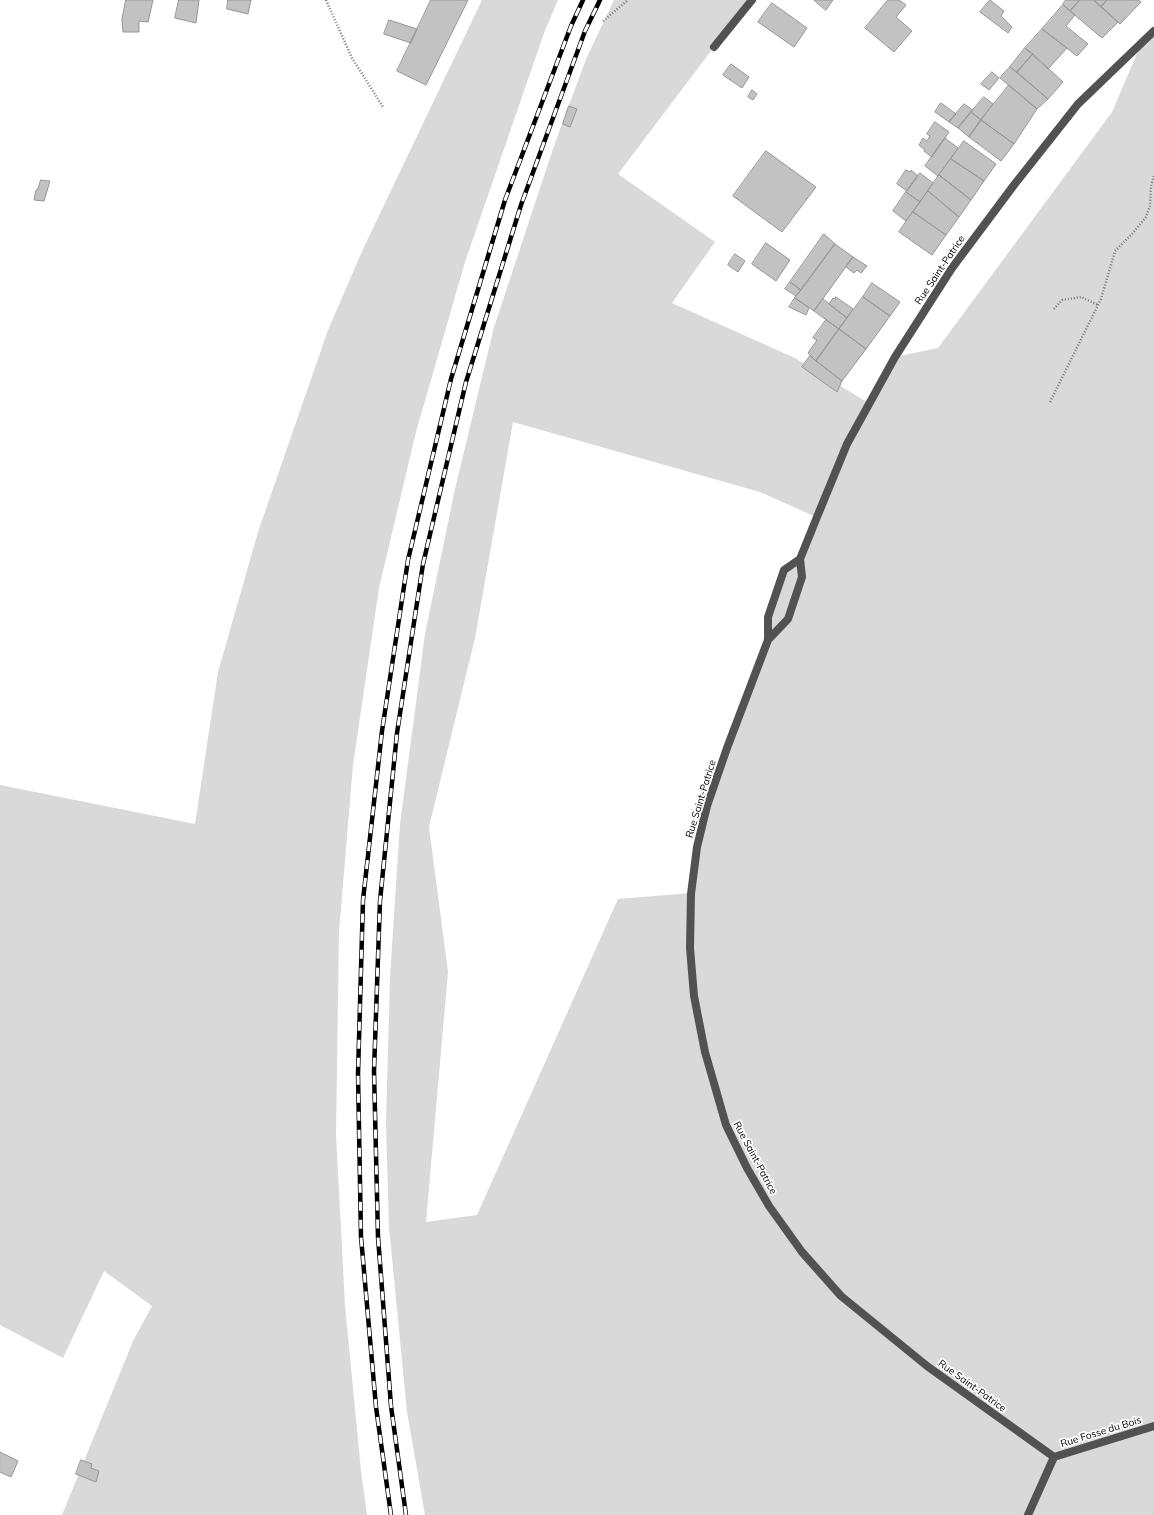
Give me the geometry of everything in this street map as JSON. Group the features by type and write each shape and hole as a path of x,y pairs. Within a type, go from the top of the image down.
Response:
{"street":[{"path":"714,47 752,0"},
{"name":"Rue Saint-Patrice","path":"768,640 788,619 802,577 800,559 847,444 895,357 952,268 1014,185 1078,104 1154,31"},
{"name":"Rue Saint-Patrice","path":"800,559 784,570 768,617 768,640 727,748 707,806 697,847 691,894 690,948 694,996 705,1052 726,1125 747,1168 769,1206 802,1252 841,1296 928,1366 1054,1457"},
{"name":"Rue Fosse du Bois","path":"1054,1457 1154,1426"},
{"path":"1028,1515 1054,1457"}],"path":[{"path":"326,0 352,58 383,107"},
{"path":"603,21 628,0"},
{"path":"1050,402 1101,299 1115,251 1146,217 1150,206 1151,186 1154,176"},
{"path":"1054,309 1062,300 1081,297 1098,305"}],"shaded area":[{"path":"482,0 558,0 544,33 465,262 416,432 379,588 353,765 339,932 336,1134 345,1305 361,1471 367,1515 62,1515 133,1341 152,1306 104,1271 63,1358 0,1325 0,785 195,824 218,672 258,532 328,330 363,249"},
{"path":"614,0 752,0 714,47 618,174 715,242 672,303 795,358 870,404 895,357 938,348 1112,112 1141,44 1154,31 1154,1515 425,1515 407,1412 389,1227 386,1122 390,977 400,824 425,634 455,489 494,327 555,143 586,59","holes":["513,422 760,492 816,517 800,559 784,570 768,617 768,640 707,806 691,893 618,899 477,1215 426,1222 448,972 429,827 475,638"]}],"building":[{"path":"126,0 153,0 148,22 139,21 139,32 123,32 122,19"},
{"path":"179,0 199,0 196,23 175,18"},
{"path":"228,0 251,0 248,14 227,9"},
{"path":"431,0 468,0 426,85 397,71"},
{"path":"814,0 833,0 826,10"},
{"path":"888,0 899,0 906,5 896,17 912,31 894,52 865,28"},
{"path":"990,0 1004,11 1001,16 1012,27 1008,33 980,12"},
{"path":"1066,0 1080,0 1070,11 1063,4"},
{"path":"1080,0 1094,0 1118,22 1102,38 1070,11"},
{"path":"1094,0 1107,0 1101,7"},
{"path":"1107,0 1138,0 1141,2 1120,24 1101,7"},
{"path":"772,3 807,28 794,47 758,22"},
{"path":"1063,5 1075,15 1066,26 1088,44 1077,56 1042,29"},
{"path":"389,20 417,29 411,43 384,34"},
{"path":"1042,29 1067,48 1048,69 1025,48"},
{"path":"1025,48 1033,54 1017,72 1010,67"},
{"path":"1033,54 1063,82 1048,99 1017,72"},
{"path":"731,64 749,77 742,88 723,75"},
{"path":"1010,67 1048,99 1037,109 1000,78"},
{"path":"992,72 999,78 989,90 981,84"},
{"path":"1009,85 1037,109 1014,144 981,120"},
{"path":"752,90 757,94 753,100 748,97"},
{"path":"984,97 993,104 981,120 971,112"},
{"path":"941,103 956,114 949,122 935,112"},
{"path":"964,104 973,110 958,128 949,122"},
{"path":"569,106 577,109 570,127 563,124"},
{"path":"971,112 981,120 969,137 958,128"},
{"path":"981,120 1014,144 1001,161 969,137"},
{"path":"935,122 949,132 932,157 919,145 923,138 927,141 930,136 927,134"},
{"path":"945,138 958,148 938,176 925,166"},
{"path":"964,141 996,164 984,181 951,159"},
{"path":"766,151 816,187 782,232 733,196"},
{"path":"951,159 984,181 971,200 939,175"},
{"path":"906,170 910,172 911,170 918,176 907,191 897,184"},
{"path":"920,173 933,183 920,202 906,192"},
{"path":"939,175 971,200 959,217 928,191"},
{"path":"41,180 50,181 44,201 34,200 36,190"},
{"path":"928,191 959,217 946,235 913,212"},
{"path":"906,192 920,202 906,221 893,211"},
{"path":"913,212 946,235 932,255 899,232"},
{"path":"824,234 835,244 801,290 790,282"},
{"path":"766,243 790,260 776,281 752,264"},
{"path":"835,244 853,257 814,311 795,298"},
{"path":"735,254 745,261 738,272 728,265"},
{"path":"853,257 867,266 861,273 857,270 854,273 846,267"},
{"path":"790,282 801,290 796,296 785,289"},
{"path":"872,283 900,302 890,316 863,297"},
{"path":"836,297 853,309 847,318 829,304 833,298 835,299"},
{"path":"863,297 890,316 866,349 839,329"},
{"path":"795,298 809,308 806,315 789,307"},
{"path":"823,299 847,318 839,329 814,311"},
{"path":"826,320 839,329 816,361 808,353 817,340 813,338"},
{"path":"839,329 866,349 842,381 816,361"},
{"path":"810,356 842,381 837,392 802,367"},
{"path":"0,1452 18,1461 11,1477 0,1472"},
{"path":"81,1460 92,1464 91,1468 99,1471 96,1482 76,1474"}],"railway":[{"path":"391,1515 376,1407 361,1237 358,1074 363,900 382,731 408,560 451,379 505,200 571,26 583,0"},
{"path":"406,1515 391,1406 378,1237 374,1071 380,901 397,733 423,564 466,382 521,205 585,31 600,0"}]}
